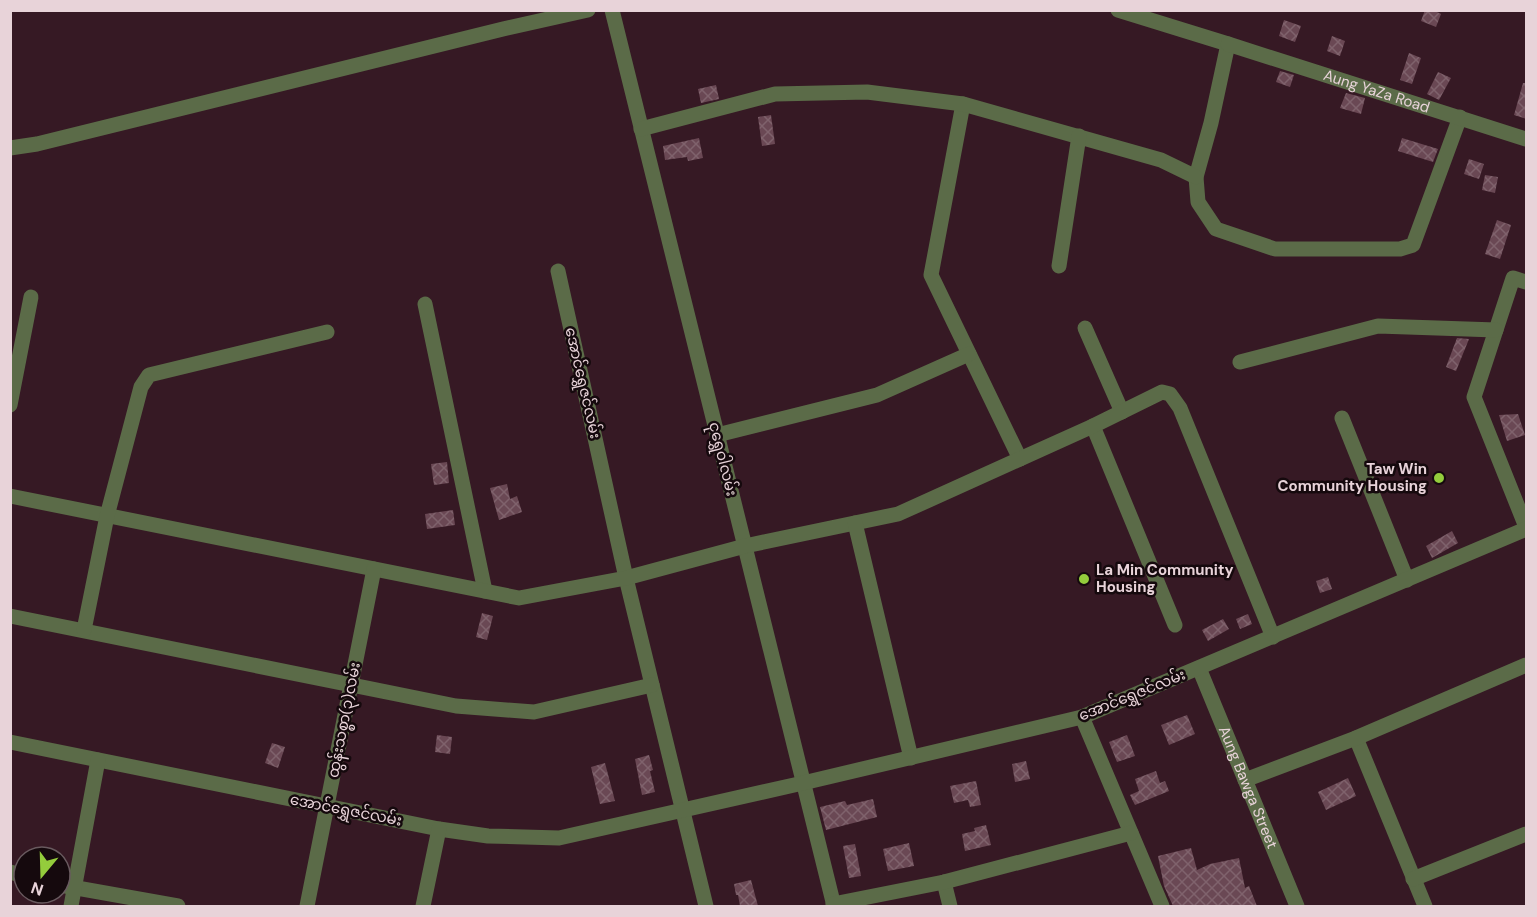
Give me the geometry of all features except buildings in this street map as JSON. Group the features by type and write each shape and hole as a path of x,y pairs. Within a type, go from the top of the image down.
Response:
{"street":[{"path":"10,148 37,144 588,10"},
{"name":"ငုရွှေဝါလမ်း","path":"612,10 834,905"},
{"name":"Aung YaZa Road","path":"1118,10 1527,139"},
{"path":"1228,44 1211,123 1196,177 1198,202 1216,229 1275,249 1400,249 1413,245 1460,117"},
{"path":"641,129 776,94 867,92 963,104 1161,160 1196,177"},
{"path":"963,104 931,274 1020,459"},
{"path":"1059,266 1079,136"},
{"name":"အောင်ရွှေဇင်လမ်း","path":"558,271 626,578 706,906"},
{"path":"1527,282 1513,278 1474,397 1527,528"},
{"path":"10,405 31,297"},
{"path":"425,304 485,591"},
{"path":"1240,362 1378,327 1496,330"},
{"path":"1085,328 1122,412"},
{"path":"84,630 107,516 141,387 149,375 327,332"},
{"path":"717,435 877,395 969,354"},
{"path":"10,496 519,598 626,578 745,546 898,514 1093,426 1162,392 1170,394 1180,408 1273,637"},
{"path":"1342,418 1407,580"},
{"path":"1093,426 1175,625"},
{"path":"855,523 911,758"},
{"name":"အောင်ရွှေဇင်လမ်း","path":"10,742 439,829 488,836 559,838 1082,717 1527,528"},
{"name":"ထွန်းသစ္စာ(၃)လမ်း","path":"307,906 374,569"},
{"path":"10,616 456,706 534,712 652,684"},
{"path":"1245,780 1356,738 1527,665"},
{"name":"Aung Bawga Street","path":"1199,668 1297,906"},
{"path":"1082,717 1162,906"},
{"path":"1356,738 1425,906"},
{"path":"72,867 98,760"},
{"path":"423,906 439,829"},
{"path":"834,905 944,882 1131,833"},
{"path":"1413,879 1527,834"},
{"path":"944,882 950,906"},
{"path":"72,888 178,906"}],"place":[{"name":"Taw Win Community Housing","path":"1439,478"},
{"name":"La Min Community Housing","path":"1084,579"}]}
